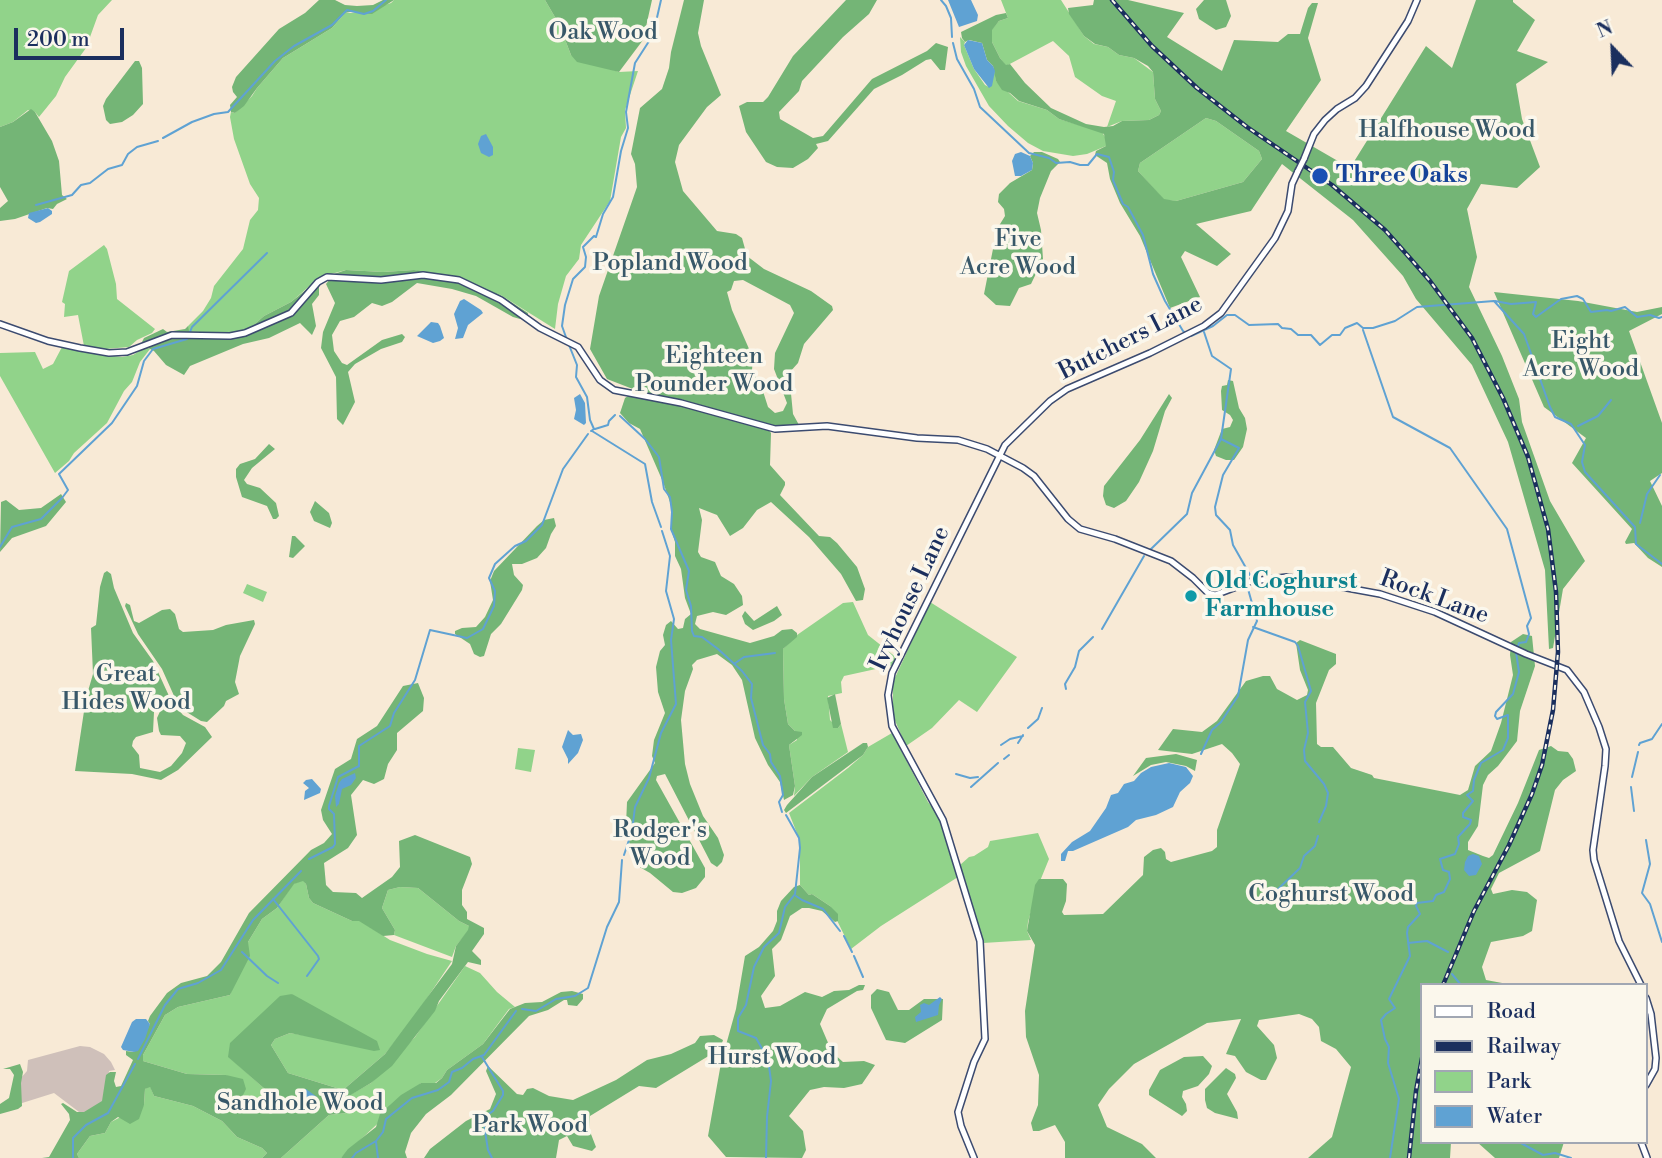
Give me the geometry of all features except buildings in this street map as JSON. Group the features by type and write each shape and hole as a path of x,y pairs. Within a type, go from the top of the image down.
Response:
{"street":[{"name":"Butchers Lane","path":"999,455 1015,432 1067,389 1128,364 1204,326 1221,313 1275,238 1288,211 1292,184 1314,134 1336,109 1355,99 1366,86 1408,21 1417,0"},
{"path":"0,324 48,341 118,353 135,351 172,335 235,336 291,313 316,283 324,278 381,280 424,275 471,284 501,300 540,328 568,341 584,353 600,380 614,390 681,403 775,429 827,426 917,438 958,440 999,455"},
{"name":"Rock Lane","path":"999,455 1034,476 1068,519 1080,529 1115,539 1171,561 1208,593 1215,595 1252,581 1287,577 1380,594 1435,612 1567,670 1584,692 1603,736 1605,765 1593,850 1594,860 1619,942 1640,983"},
{"name":"Ivyhouse Lane","path":"974,1158 958,1112 974,1062 985,1039 980,941 943,820 896,735 890,717 888,695 892,673 906,642 999,455"},
{"path":"1648,1004 1656,1059 1655,1069 1648,1081"}],"shaded area":[{"path":"80,1046 90,1047 104,1054 115,1070 109,1071 106,1100 83,1115 54,1093 19,1104 20,1079 27,1071 28,1060"}],"green space":[{"path":"0,0 112,0 98,15 86,48 65,77 56,96 39,117 28,110 13,122 0,127"},
{"path":"319,0 335,0 345,5 357,6 394,0 372,14 345,13 332,28 283,58 244,106 235,113 231,112 230,105 237,97 232,87 236,77 279,29 305,13"},
{"path":"394,0 545,0 559,24 571,55 619,72 638,71 625,110 626,128 621,137 610,201 581,245 579,259 566,276 558,304 555,329 499,294 414,270 346,270 320,277 291,302 233,336 188,331 188,326 211,298 214,286 243,249 250,220 258,210 259,198 250,184 234,139 231,112 235,113 252,96 283,58 332,28 345,13 359,13"},
{"name":"Oak Wood","path":"545,0 652,0 643,40 619,72 577,62 571,55 559,24"},
{"path":"684,0 704,0 698,33 721,95 707,107 679,145 675,162 683,191 717,231 736,234 742,238 747,256 764,269 811,291 832,306 833,310 804,344 798,363 789,373 793,414 799,425 765,425 680,400 638,391 607,379 590,349 599,296 637,187 635,164 631,154 640,108 662,89","holes":["743,280 790,305 794,313 775,353 774,369 787,403 783,411 775,413 768,407 761,385 752,370 753,358 727,292 731,290 734,281"]},
{"path":"846,0 877,0 869,14 843,37 802,81 799,91 779,112 780,119 813,138 823,136 872,79 927,51 936,43 948,47 945,70 940,70 931,59 926,60 874,89 828,141 816,144 818,148 808,159 793,168 777,167 766,162 746,132 739,106 747,102 763,102 793,56"},
{"path":"1001,0 1061,0 1084,36 1094,44 1108,47 1119,55 1134,58 1153,72 1155,99 1161,111 1159,115 1149,120 1122,121 1107,127 1116,101 1102,96 1075,77 1069,56 1053,41 1006,66 992,42 992,29 999,21 1008,18"},
{"name":"Halfhouse Wood","path":"1094,0 1128,0 1184,13 1167,37 1222,71 1234,40 1278,42 1288,34 1300,34 1308,8 1312,3 1318,3 1308,38 1321,80 1286,131 1350,168 1426,46 1452,68 1476,0 1513,0 1535,20 1517,51 1548,62 1516,84 1522,119 1540,167 1517,188 1481,184 1467,209 1477,257 1469,287 1519,399 1522,422 1550,501 1585,561 1563,589 1553,648 1549,649 1545,570 1508,442 1472,365 1416,299 1403,276 1353,220 1282,164 1251,211 1196,224 1231,254 1217,266 1185,251 1181,257 1200,297 1170,308 1140,236 1120,203 1107,163 1095,155 1096,151 1106,146 1104,134 1059,119 1047,110 1019,101 1002,90 982,43 969,40 965,42 962,38 961,32 1006,13 1008,18 999,21 992,30 992,42 1006,65 1010,64 1051,108 1086,124 1104,127 1122,121 1149,120 1159,115 1161,111 1155,99 1153,72 1148,66 1134,58 1119,55 1108,47 1095,44 1084,36 1069,14 1068,8 1093,5","holes":["1206,118 1216,121 1259,151 1262,159 1243,182 1176,201 1164,199 1138,171 1140,163"]},
{"path":"1204,0 1226,0 1231,16 1226,27 1216,30 1199,19 1196,9"},
{"path":"960,37 965,42 974,69 985,85 989,87 995,71 996,81 1018,101 1047,110 1059,119 1102,132 1107,140 1106,146 1087,154 1073,156 1043,151 1028,143 989,106 966,66"},
{"path":"135,61 139,61 142,68 143,104 122,122 110,124 106,120 103,106"},
{"path":"31,109 52,141 59,161 62,195 67,199 53,209 47,208 0,221 0,208 8,201 0,187 0,127 13,122"},
{"path":"1206,118 1216,121 1259,151 1262,159 1243,182 1176,201 1164,200 1138,171 1140,163"},
{"name":"Five Acre Wood","path":"1034,152 1042,152 1060,162 1051,171 1037,213 1043,259 1031,284 1019,288 1010,306 996,305 984,294 997,229 1005,216 1004,209 998,202 999,194 1010,183 1032,170 1030,156"},
{"path":"104,245 116,284 117,299 155,329 129,347 105,349 84,346 78,315 64,317 65,304 62,302 69,271"},
{"path":"346,270 414,270 453,276 499,294 528,313 528,318 513,317 476,296 417,283 392,302 382,306 372,303 354,317 340,321 332,335 334,351 342,363 347,365 382,340 402,334 405,337 402,342 381,349 355,364 348,372 355,402 343,425 337,419 336,377 321,348 323,332 335,303 326,284 334,274"},
{"path":"313,284 319,286 319,295 312,304 316,326 312,335 300,323 269,338 243,344 190,366 184,375 166,365 142,342 144,338 163,329 167,332 188,326 189,331 233,336 291,302"},
{"name":"Eight Acre Wood","path":"1494,292 1578,301 1637,312 1662,307 1662,314 1629,331 1662,423 1662,473 1650,481 1662,506 1662,567 1648,558 1634,543 1626,544 1632,529 1572,463 1586,438 1544,407"},
{"path":"62,347 122,357 133,355 146,347 150,349 140,362 132,382 124,391 107,423 55,473 0,376 0,353 35,352 43,369 53,364"},
{"path":"1228,380 1233,381 1247,429 1243,447 1234,460 1216,456 1214,450 1222,429 1230,427 1233,420 1222,410 1222,386 1227,385"},
{"name":"Rodger's Wood","path":"631,394 660,399 767,428 771,433 770,465 785,482 780,495 819,536 830,537 837,543 857,567 865,589 863,600 856,601 841,574 809,537 771,502 757,510 743,528 730,536 717,515 699,508 702,520 698,552 701,557 715,562 721,576 734,584 742,596 743,605 726,615 713,612 697,616 695,624 700,629 750,643 774,636 782,630 792,629 797,633 797,637 783,649 784,699 788,724 795,731 802,732 802,735 789,745 795,786 793,795 784,800 780,782 755,738 742,680 732,665 717,654 697,660 692,665 681,720 685,764 703,816 718,838 724,855 717,867 711,863 665,774 657,776 656,780 705,868 705,877 696,888 682,893 673,892 636,865 626,825 627,802 655,763 652,756 654,740 665,713 658,692 656,667 660,651 665,645 663,635 666,625 671,621 678,629 683,628 685,619 691,614 685,598 681,569 675,556 671,505 663,482 640,429 629,423 620,413 625,398"},
{"path":"1169,394 1172,398 1139,482 1126,501 1114,508 1106,505 1104,486 1140,440"},
{"path":"269,444 275,449 252,468 244,480 247,484 260,488 276,503 279,516 276,519 273,519 267,506 242,497 236,477 236,469 240,464 255,459"},
{"path":"61,494 66,502 46,526 12,538 0,552 1,502 6,500 19,510 41,508"},
{"path":"315,501 329,513 332,523 330,528 314,521 310,512"},
{"path":"554,518 556,526 546,548 537,558 522,564 512,564 514,575 523,585 522,590 501,624 491,634 484,656 474,654 470,644 455,634 455,631 476,627 485,617 493,600 490,581 494,571 537,526 544,520"},
{"path":"292,536 305,546 293,558 289,557"},
{"name":"Great Hides Wood","path":"107,571 111,574 133,633 153,661 169,696 154,712 153,732 136,737 133,741 132,746 139,755 140,768 160,772 171,766 182,753 186,743 180,736 161,735 159,731 157,718 163,705 170,700 183,715 205,727 212,737 178,770 161,780 132,774 75,771 86,698 93,674 91,628 96,625 100,587"},
{"path":"247,584 267,592 263,602 243,593"},
{"path":"853,602 868,635 897,658 894,665 844,676 841,682 842,693 828,696 830,720 838,728 841,724 848,752 812,777 794,796 789,745 797,740 795,731 788,724 784,699 783,649 797,635 843,603"},
{"path":"930,602 1017,657 977,712 959,700 932,728 906,746 893,716 893,682"},
{"path":"126,603 130,605 134,621 139,623 162,610 170,609 183,632 213,630 254,620 255,624 240,656 235,682 239,694 226,701 207,722 185,711 175,698 162,669 138,634"},
{"path":"777,606 782,615 774,621 753,630 745,624 742,616 745,611 754,621"},
{"name":"Coghurst Wood","path":"1523,634 1532,636 1535,666 1520,711 1517,741 1488,775 1483,785 1478,826 1468,842 1468,850 1489,858 1493,855 1539,750 1551,746 1558,751 1568,752 1576,771 1555,790 1540,851 1499,873 1491,889 1493,894 1512,890 1527,892 1537,900 1532,931 1523,936 1491,942 1482,967 1486,980 1502,983 1420,983 1420,1144 1451,1144 1450,1158 1308,1158 1332,1137 1351,1067 1336,1049 1321,1041 1319,1027 1312,1019 1299,1014 1259,1020 1257,1026 1274,1045 1277,1058 1266,1080 1246,1072 1235,1056 1226,1054 1241,1019 1207,1023 1134,1064 1109,1089 1098,1105 1107,1127 1142,1144 1156,1158 1065,1158 1065,1142 1055,1125 1033,1131 1031,1123 1038,1105 1039,1075 1026,1037 1025,1011 1035,945 1027,931 1035,885 1039,879 1063,879 1067,884 1062,912 1064,915 1103,914 1143,875 1144,857 1153,850 1161,848 1166,859 1171,862 1212,851 1217,847 1217,830 1240,764 1222,744 1192,754 1158,750 1173,729 1202,732 1217,721 1246,681 1263,676 1270,676 1277,689 1297,700 1307,695 1296,643 1300,640 1336,654 1336,664 1329,670 1316,703 1317,744 1321,747 1333,747 1351,768 1374,778 1460,795 1468,790 1475,766 1491,751 1501,723 1513,675 1511,642"},
{"name":"Sandhole Wood","path":"418,683 424,698 423,711 397,733 397,750 388,764 384,779 374,784 363,780 351,795 357,835 348,848 324,863 326,885 333,892 356,893 362,898 392,877 400,867 399,841 415,835 470,857 472,864 462,890 462,905 467,912 467,919 484,928 484,934 472,951 481,960 481,965 468,962 439,1001 435,1011 392,1066 349,1096 350,1106 347,1113 329,1115 281,1158 262,1158 267,1153 262,1148 237,1137 222,1121 193,1106 154,1096 150,1087 145,1089 144,1105 139,1119 130,1124 118,1117 111,1122 105,1133 90,1136 77,1154 79,1158 42,1158 49,1157 70,1120 61,1104 77,1112 84,1112 102,1101 106,1075 110,1072 116,1072 116,1087 121,1086 133,1060 126,1055 126,1051 134,1052 150,1024 150,1016 167,993 181,983 207,976 221,962 249,913 311,850 324,843 332,834 323,820 321,810 335,769 351,759 357,739 377,726 403,686","holes":["303,881 313,903 352,921 359,921 383,936 394,935 395,930 382,908 388,890 400,887 418,888 469,926 456,946 452,964 385,1054 343,1090 288,1073 271,1045 275,1039 290,1033 380,1050 377,1041 292,994 280,996 230,1043 228,1057 266,1090 274,1102 270,1108 244,1101 246,1089 243,1079 226,1075 187,1074 143,1061 143,1055 165,1015 178,1007 230,995 250,956 248,942 262,919 277,908 294,884"]},
{"path":"835,694 841,724 838,728 833,728 827,698"},
{"path":"892,733 928,802 939,816 958,877 881,926 851,949 830,906 812,894 809,895 800,885 800,841 789,813 848,768 868,747"},
{"path":"863,743 867,743 868,747 863,755 786,813 784,810 787,805 812,777"},
{"path":"518,748 535,750 531,772 515,769"},
{"path":"1176,754 1197,760 1195,771 1186,766 1166,762 1151,765 1133,776 1146,758"},
{"path":"1038,833 1049,859 1028,922 1027,931 1031,940 983,943 960,865 988,847 990,841"},
{"path":"303,880 313,903 352,921 359,920 390,940 452,961 411,1022 385,1054 343,1090 288,1073 271,1045 275,1039 290,1033 308,1036 292,994 229,1057 266,1090 274,1102 270,1108 244,1101 243,1095 226,1075 187,1074 143,1061 143,1055 165,1015 178,1007 230,995 248,942 262,919 277,908 293,884"},
{"name":"Hurst Wood","path":"800,885 809,895 812,894 830,906 838,914 838,921 835,922 822,911 809,908 802,908 790,916 781,940 772,949 775,976 761,996 765,1008 780,1006 805,992 822,997 834,991 865,985 863,990 827,1009 820,1024 832,1052 843,1062 864,1061 875,1065 862,1084 810,1090 789,1116 803,1131 806,1150 802,1158 726,1157 708,1136 745,956 759,947 773,931 781,901 794,887"},
{"path":"400,887 418,888 469,926 452,957 394,935 395,930 382,908 388,890"},
{"path":"465,966 480,973 515,1007 509,1009 483,1044 447,1070 435,1083 421,1083 341,1158 281,1158 329,1115 347,1113 348,1096 371,1083 415,1037"},
{"path":"877,989 889,992 898,1010 909,1010 924,999 943,999 942,1020 905,1043 886,1040 871,1008 871,995"},
{"name":"Park Wood","path":"561,992 583,994 583,999 577,1006 568,1005 567,1000 564,1000 548,1010 529,1016 451,1095 426,1114 411,1133 405,1152 407,1158 341,1158 376,1127 380,1114 401,1095 421,1083 436,1083 447,1070 483,1044 510,1009 525,1003 542,1002"},
{"name":"Park Wood","path":"714,1035 723,1040 720,1049 656,1088 639,1086 590,1116 589,1129 596,1147 592,1151 573,1146 567,1136 559,1140 556,1158 424,1158 430,1149 466,1121 490,1109 496,1094 486,1071 488,1066 517,1094 523,1095 527,1089 533,1088 549,1096 573,1100 616,1080 647,1060 671,1054 695,1043 700,1036"},
{"path":"1203,1056 1212,1066 1209,1074 1198,1086 1183,1091 1182,1097 1187,1111 1182,1116 1149,1095 1160,1070 1184,1057"},
{"path":"20,1064 23,1072 22,1106 0,1114 0,1104 9,1098 14,1075 10,1069 3,1069"},
{"path":"1226,1068 1235,1074 1236,1078 1227,1094 1238,1119 1215,1113 1207,1108 1205,1100 1205,1089"},
{"path":"150,1086 154,1096 193,1106 222,1121 237,1137 267,1153 262,1158 79,1158 77,1154 90,1136 105,1133 111,1122 144,1105 145,1089"},
{"path":"1479,1144 1563,1144 1559,1158 1495,1158"}],"water":[{"path":"948,0 971,0 978,15 977,21 959,27"},
{"path":"968,40 982,43 987,60 993,66 995,71 992,86 989,88 974,69 964,45"},
{"path":"486,134 493,147 493,155 489,157 481,153 478,144 481,136"},
{"path":"1021,152 1030,156 1032,170 1015,176 1012,161 1015,154"},
{"path":"48,208 52,214 40,222 36,223 28,218 29,213"},
{"path":"464,299 483,313 468,325 463,338 455,339 458,328 454,314 460,301"},
{"path":"431,322 438,323 444,338 433,343 417,336"},
{"path":"580,394 585,403 584,425 574,419 574,398"},
{"path":"568,730 573,735 581,734 583,740 578,753 568,764 562,747"},
{"path":"1169,763 1186,767 1193,776 1180,792 1173,807 1136,820 1128,827 1068,851 1065,861 1061,861 1061,854 1072,842 1090,831 1106,808 1111,795 1118,793 1124,784 1134,781 1151,767"},
{"path":"355,773 356,778 351,785 342,789 336,807 335,796 339,783"},
{"path":"312,779 321,789 320,793 304,800 305,791 309,788 303,783"},
{"path":"1468,856 1479,856 1482,864 1476,875 1469,876 1464,870 1465,862"},
{"path":"940,997 942,999 938,1015 916,1022 915,1017 921,1012 920,1005 929,1005"},
{"path":"146,1019 150,1024 145,1039 138,1051 123,1050 121,1047 132,1022"},
{"path":"303,1089 317,1097 306,1108 299,1103 302,1098 300,1091"}],"waterway":[{"path":"163,138 192,122 228,112 275,61 294,46 332,25 347,10 364,14 373,11 386,0"},
{"path":"567,340 562,326 565,305 573,279 585,267 583,247 596,237 603,214 613,197 628,128 626,112 635,63 653,35 661,0"},
{"path":"941,0 951,18 952,37"},
{"path":"953,43 957,59 974,89 980,107 1029,153 1049,158 1056,163 1070,162 1080,165 1088,165 1097,154 1109,157 1114,172 1113,180 1123,204 1128,207 1143,235 1153,274 1165,301 1183,331 1191,336 1213,326 1227,315 1235,315 1249,325 1278,324 1298,335 1311,335 1320,345 1332,335 1340,335 1345,328 1357,323 1363,328 1373,328 1395,321 1417,307 1494,301 1524,334 1555,417 1571,424 1585,445 1582,462 1585,472 1635,527 1636,544 1662,564"},
{"path":"36,205 72,195 81,185 90,183 108,169 122,165 128,154 137,147 158,141"},
{"path":"190,332 267,253"},
{"path":"1495,301 1511,304 1536,302 1533,314 1536,317 1561,299 1577,296 1583,299 1591,312 1625,307 1637,317 1662,317"},
{"path":"1363,330 1393,417 1450,448 1507,529 1531,618 1527,626 1529,634 1526,642 1519,643 1516,652 1519,672 1513,694 1495,716 1497,719 1508,715 1508,738 1503,750 1481,763 1473,791 1467,795 1473,801 1463,813 1463,817 1471,820 1470,824 1458,837 1459,844 1455,854 1440,859 1443,870 1449,872 1450,879 1444,892 1436,895 1433,901 1417,903 1420,914 1408,927 1407,933 1410,956 1389,999 1395,1008 1381,1020 1389,1047 1388,1063 1399,1099 1390,1158"},
{"path":"1151,549 1187,514 1192,493 1221,439 1231,369 1212,356 1204,332"},
{"path":"0,547 12,527 41,519 62,498 68,490 59,474 112,423 137,386 144,361 153,349 187,339"},
{"path":"569,345 577,365 576,377 587,397 594,429 591,431"},
{"path":"1578,426 1598,416 1611,400"},
{"path":"595,429 608,425 615,415"},
{"path":"620,416 645,439 659,457 664,489 670,497 671,529 689,571 686,590 691,606 694,636 702,637 718,649 752,684 751,698 763,745 780,776 783,795 779,802 782,812"},
{"path":"592,431 645,464 652,502 661,527"},
{"path":"309,859 335,844 334,814 329,806 338,777 359,766 359,746 390,726 394,713 415,680 430,630 467,638 483,629 494,606 495,591 489,578 495,564 542,525 563,469 588,434"},
{"path":"1221,439 1239,448 1223,475 1215,507 1216,515 1230,530 1233,545 1250,575"},
{"path":"1640,523 1647,494 1660,475"},
{"path":"624,855 632,831 635,807 649,778 661,733 676,704 671,640 674,619 666,591 670,556 662,531"},
{"path":"1102,629 1144,556"},
{"path":"1201,754 1212,730 1221,722 1238,696 1248,640 1257,621 1248,589"},
{"path":"1253,627 1295,642 1298,646 1311,691 1305,702 1308,733 1304,750 1305,761 1328,793 1319,822"},
{"path":"1066,689 1065,684 1075,667 1079,651 1093,637"},
{"path":"734,664 744,657 775,653"},
{"path":"1028,728 1038,719 1042,708"},
{"path":"1639,745 1652,739 1662,724"},
{"path":"1018,743 1023,735"},
{"path":"1001,745 1010,739 1023,736"},
{"path":"1632,777 1638,752"},
{"path":"1004,759 1009,755"},
{"path":"971,787 998,763"},
{"path":"956,774 978,777"},
{"path":"1631,787 1634,811"},
{"path":"766,1158 771,1081 768,1059 756,1038 738,1031 738,1018 746,1005 754,967 764,947 779,933 785,907 795,894 799,838 786,815"},
{"path":"1277,890 1300,868 1304,856 1315,846 1318,836"},
{"path":"1646,840 1650,864 1642,893 1650,904 1662,942"},
{"path":"522,1009 536,1011 556,999 575,996 588,988 607,927 619,902 622,860"},
{"path":"138,1059 165,1005 178,989 198,983 221,970 253,920 301,871"},
{"path":"796,896 823,909 840,931"},
{"path":"273,899 318,956 319,959 307,976"},
{"path":"844,936 852,952"},
{"path":"1408,943 1427,941 1448,952"},
{"path":"242,952 278,983"},
{"path":"854,956 863,977"},
{"path":"1452,974 1459,983"},
{"path":"352,1158 376,1141 383,1132 386,1119 412,1098 438,1090 449,1082 452,1072 484,1055 516,1011"},
{"path":"482,1057 503,1091 493,1111 483,1118 488,1150 492,1158"},
{"path":"73,1158 73,1138 86,1125 108,1113 135,1064"},
{"path":"376,1142 378,1158"},
{"path":"1523,1144 1543,1155 1555,1153 1571,1158"}],"railway":[{"path":"1112,0 1152,46 1197,88 1247,127 1332,185 1385,230 1430,281 1472,338 1503,398 1528,457 1548,529 1556,592 1558,652 1553,710 1542,765 1532,794 1474,911 1444,983"},
{"path":"1409,1158 1420,1069"}],"place":[{"name":"Three Oaks","path":"1320,176"},
{"name":"Old Coghurst Farmhouse","path":"1191,596"}],"park label":[{"name":"Popland Wood","path":"670,264"},
{"name":"Eighteen Pounder Wood","path":"714,371"}]}
